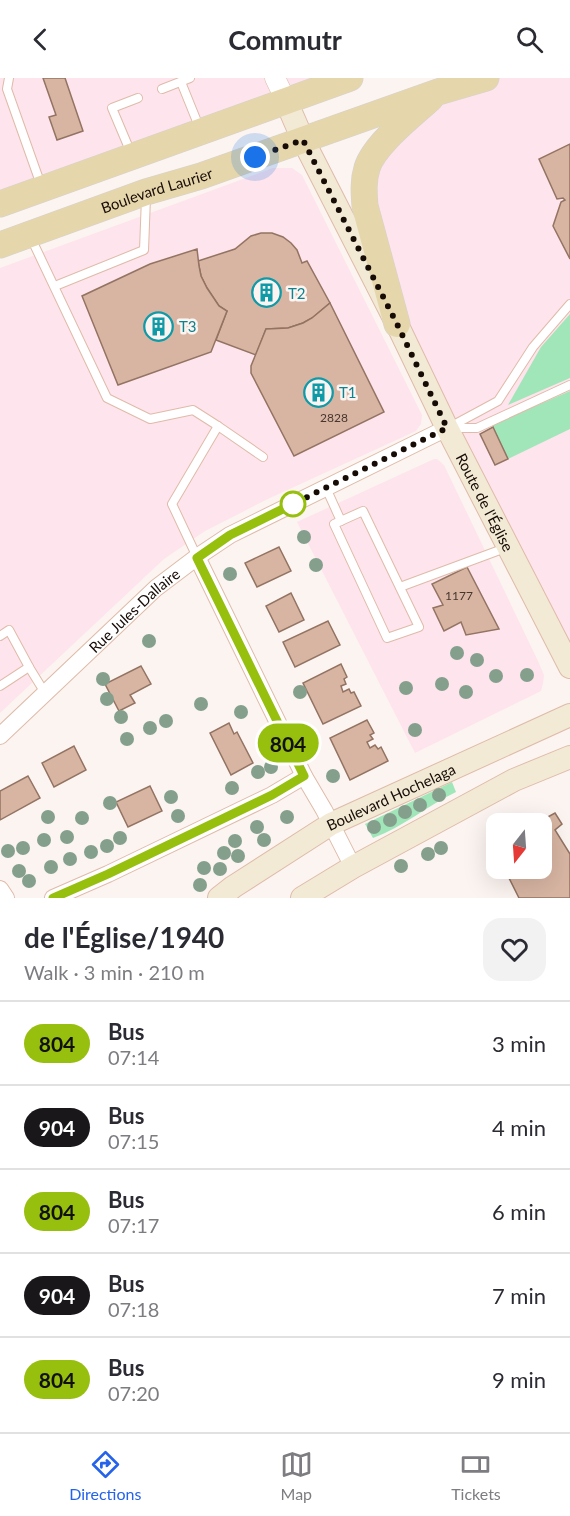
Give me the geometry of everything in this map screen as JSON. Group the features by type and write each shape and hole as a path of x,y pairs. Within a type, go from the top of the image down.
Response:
{"main road":[{"path":"0,204 350,78"},
{"name":"Boulevard Laurier","path":"0,245 146,192 201,176 438,92 486,78"},
{"path":"397,324 365,206 363,186 367,166 381,144 438,92"},
{"name":"Route de l'Église","path":"286,101 303,140 447,428 570,667"},
{"name":"Boulevard Hochelaga","path":"219,898 331,824 570,715"},
{"path":"302,898 352,867 514,780 570,757"}],"street":[{"name":"Route de l'Église","path":"275,78 286,101"},
{"name":"Rue Jules-Dallaire","path":"0,736 156,588 230,535 447,428"},
{"path":"197,558 304,776 352,867"},
{"path":"53,898 272,795 304,776"},
{"path":"0,889 6,898"}],"lane":[{"path":"9,78 7,90 42,189"},
{"path":"162,89 190,78"},
{"path":"181,82 201,132"},
{"path":"132,157 112,108 138,98"},
{"path":"55,286 144,250 146,192"},
{"path":"30,235 107,398 150,419 193,410 263,457"},
{"path":"447,428 498,401 533,347 570,304"},
{"path":"447,428 477,428 570,385"},
{"path":"197,558 172,504 218,426"},
{"path":"326,488 341,521"},
{"path":"363,511 419,627 387,638 334,524 341,521 363,511"},
{"path":"400,587 508,547"},
{"path":"0,636 9,630 28,667 45,693"},
{"path":"0,686 28,667"}],"shaded area":[{"path":"0,78 350,78 0,204"},
{"path":"476,78 570,78 570,667 447,428 365,206 381,144"},
{"path":"273,168 292,168 302,175 422,415 421,424 416,431 270,498 205,531 164,559 0,713 0,268"},
{"path":"434,459 444,465 544,675 541,691 415,753 297,522"}],"green space":[{"path":"570,314 570,378 508,405 541,347"},
{"path":"570,391 570,429 508,459 492,425"},
{"path":"452,782 456,792 395,828 373,838 365,824"}],"building":[{"path":"43,78 65,78 83,131 57,140 49,117 56,115"},
{"path":"570,144 570,259 553,226 561,202 565,200 557,199 539,159"},
{"name":"T2","path":"272,233 291,243 297,250 302,263 307,261 330,303 303,323 288,328 266,329 256,355 216,340 227,311 219,306 207,288 201,276 198,261 235,249 251,236"},
{"name":"T3","path":"197,249 201,276 219,306 227,311 211,352 118,385 82,296 150,264"},
{"name":"T1","path":"330,303 384,412 294,456 251,373 251,366 266,329 288,328 303,323"},
{"path":"493,427 508,459 495,465 480,434"},
{"path":"279,547 291,571 257,587 245,563"},
{"path":"467,567 499,629 466,635 461,622 444,631 433,608 443,605 432,584"},
{"path":"291,593 304,620 279,632 266,606"},
{"path":"328,621 340,645 295,667 283,642"},
{"path":"341,664 347,677 344,679 346,684 341,686 343,692 349,689 351,693 354,692 361,706 323,724 303,683"},
{"path":"141,666 151,684 130,695 135,703 119,711 105,684"},
{"path":"367,720 374,733 370,735 373,739 367,742 370,748 375,745 378,749 381,747 388,761 350,780 330,738"},
{"path":"229,723 234,734 237,732 253,763 231,775 210,733"},
{"path":"74,746 86,770 54,787 42,763"},
{"path":"28,776 40,798 0,820 0,791"},
{"path":"150,786 162,811 128,827 116,802"},
{"path":"555,813 562,824 555,830 570,854 570,898 519,898 510,879 552,879 552,815"}],"bus line":[{"name":"804","path":"53,898 272,795 304,776 197,558 230,535 293,504"}],"place":[{"name":"T2","path":"267,293"},
{"name":"T3","path":"158,326"},
{"name":"T1","path":"318,392"}],"route":[{"path":"255,157 303,140 447,428 293,504"}]}
